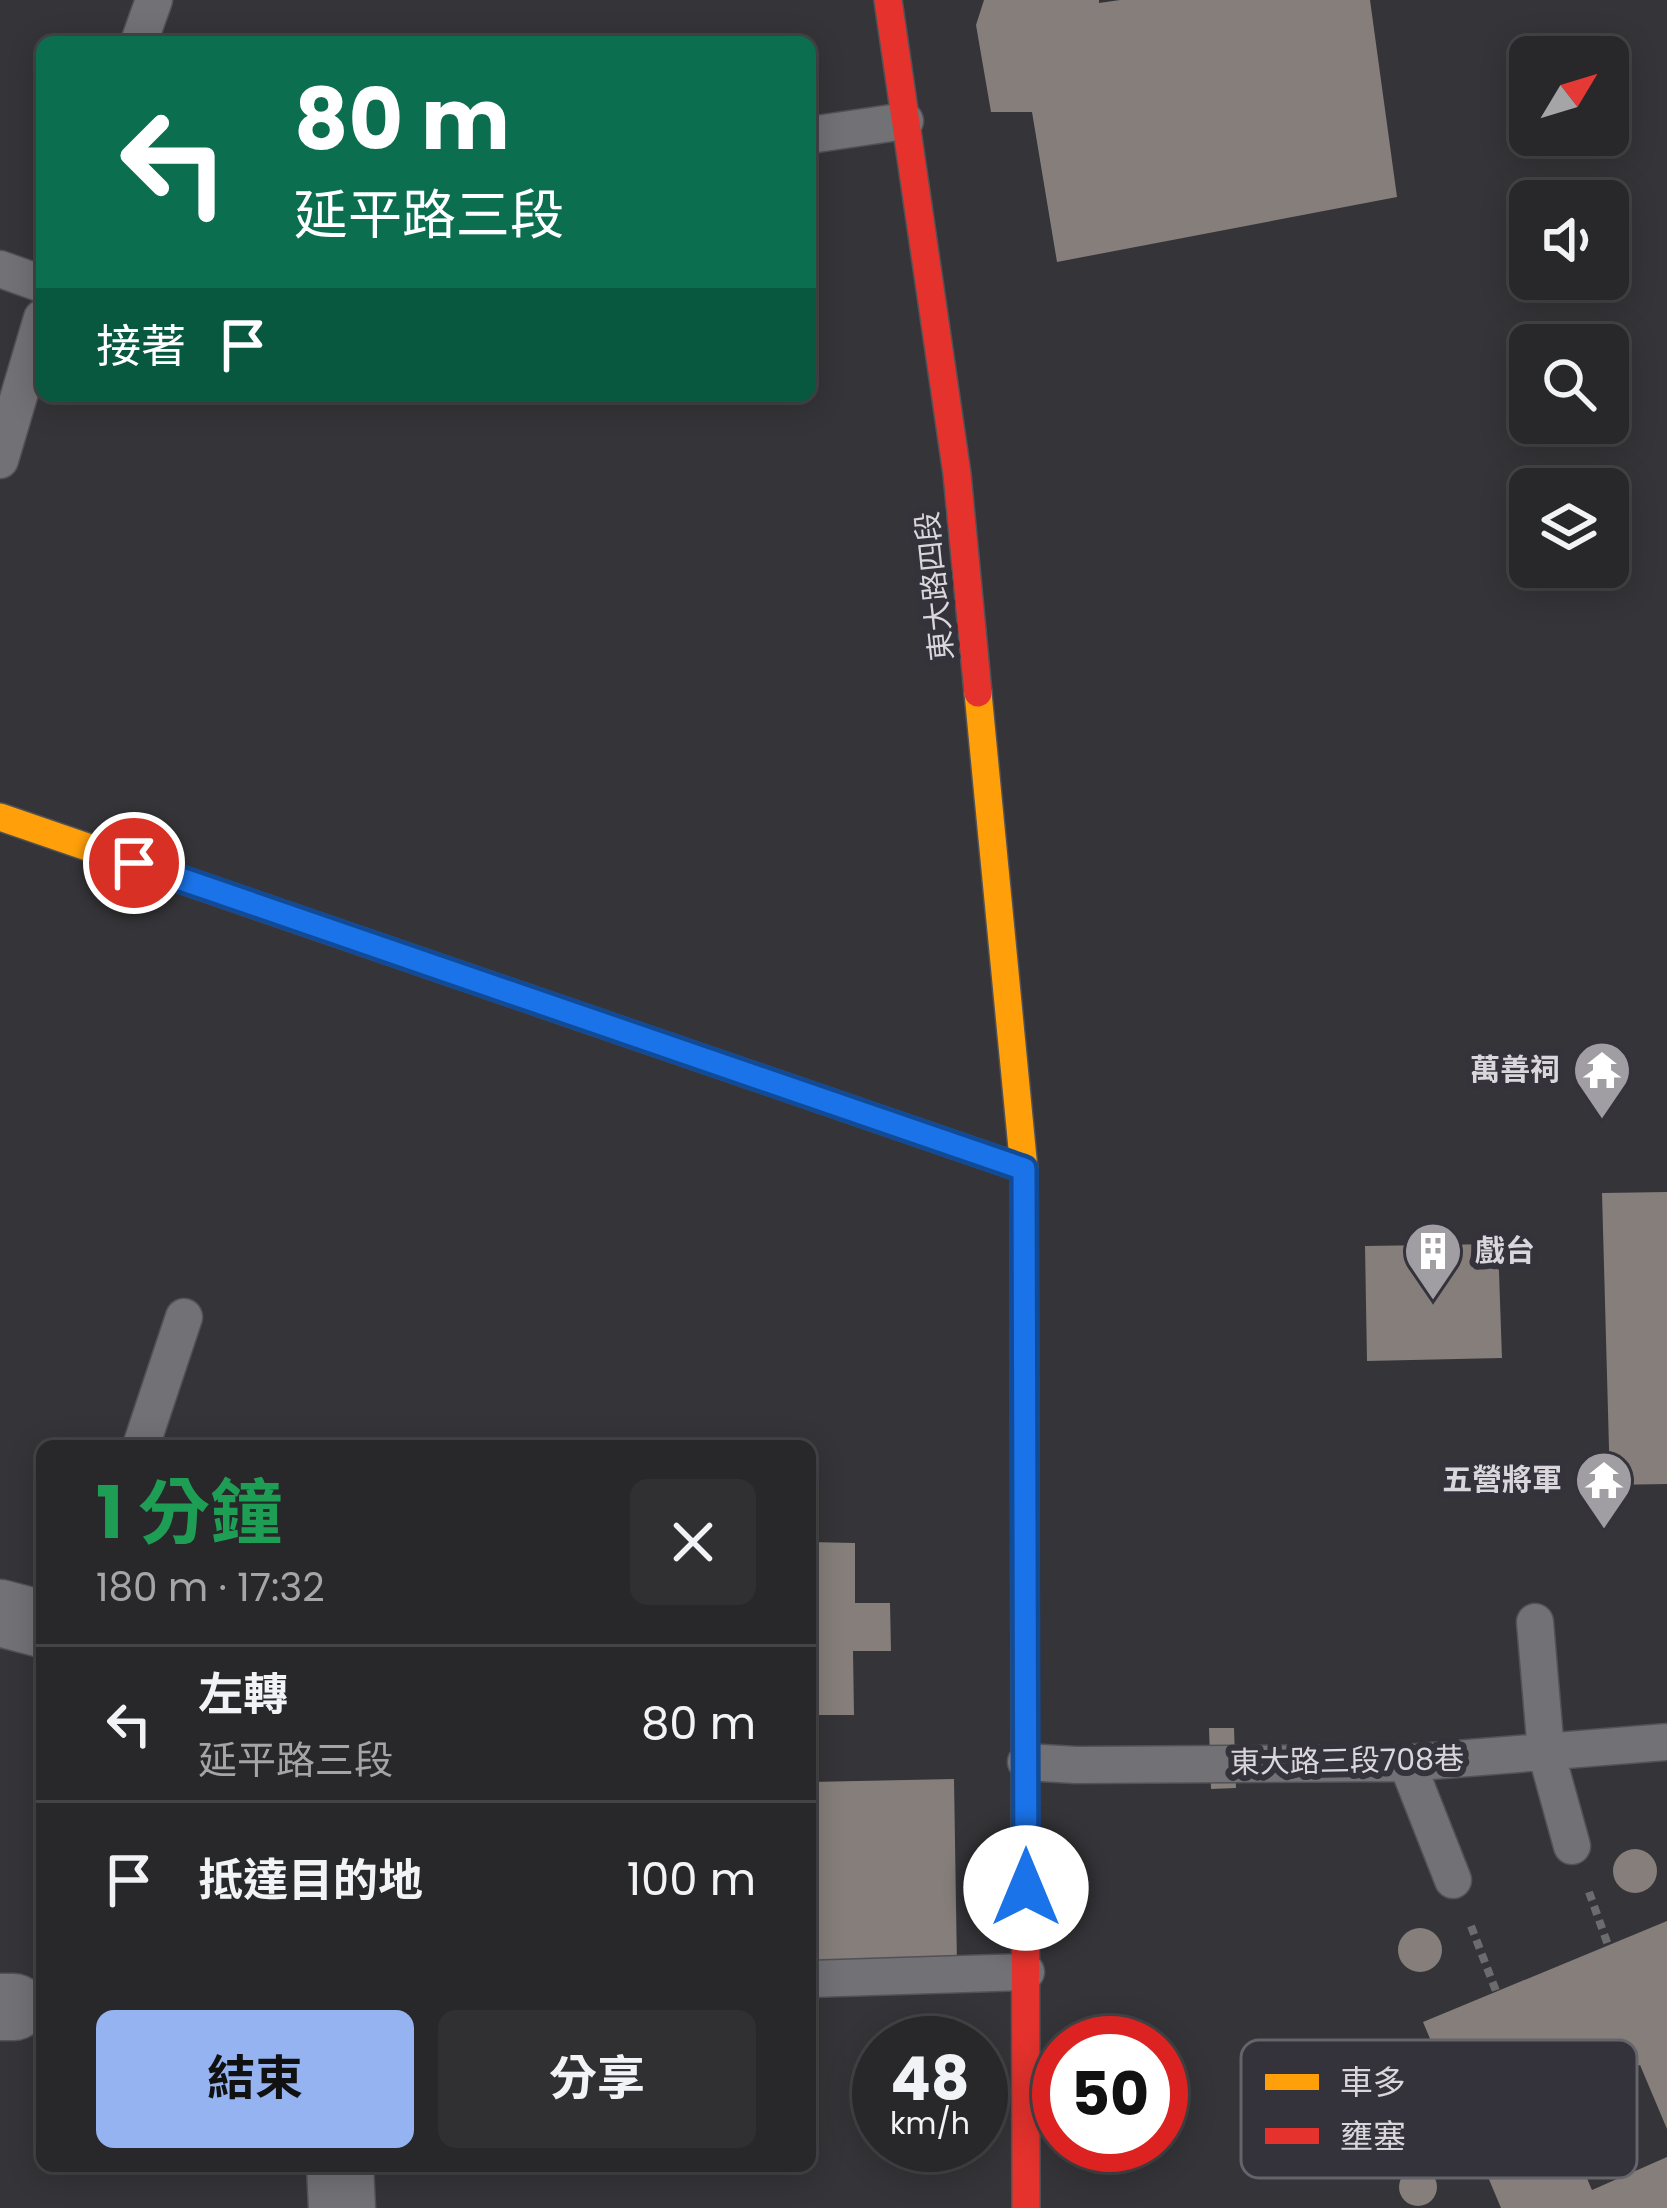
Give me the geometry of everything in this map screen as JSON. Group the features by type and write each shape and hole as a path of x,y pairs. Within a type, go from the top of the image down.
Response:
{"main road":[{"name":"東大路四段","path":"888,0 958,474 1024,1169 1026,2208"},
{"path":"0,817 1024,1169"}],"street":[{"path":"0,1613 36,1622"},
{"path":"340,2172 342,2208"}],"lane":[{"path":"141,36 154,0"},
{"path":"816,134 905,121"},
{"path":"0,269 36,282"},
{"path":"0,460 36,338"},
{"path":"143,1440 184,1317"},
{"path":"1535,1622 1546,1752 1572,1846"},
{"name":"東大路三段708巷","path":"1026,1762 1407,1763 1667,1742"},
{"path":"1407,1763 1453,1880"},
{"path":"816,1979 1026,1972"}],"path":[{"path":"1453,1880 1496,1991"}],"building":[{"path":"984,0 1370,0 1397,197 1057,262 1032,112 991,112 976,25"},
{"path":"1667,1192 1667,1484 1610,1485 1602,1193"},
{"name":"戲台","path":"1498,1244 1502,1358 1367,1361 1365,1246"},
{"path":"816,1542 855,1543 855,1603 890,1603 891,1651 853,1651 854,1715 816,1715"},
{"path":"1209,1728 1234,1728 1236,1788 1211,1789"},
{"path":"954,1779 957,1966 816,1972 816,1782"},
{"path":"1635,1849 1650,1856 1657,1871 1650,1886 1635,1893 1620,1886 1613,1871 1620,1856"},
{"path":"1667,1921 1667,2129 1637,2066 1637,2040 1431,2040 1423,2022"},
{"path":"1420,1928 1435,1935 1442,1950 1435,1965 1420,1972 1405,1965 1398,1950 1405,1935"},
{"path":"1667,2157 1667,2208 1501,2208 1488,2178 1587,2178 1592,2190 1619,2178 1637,2178 1637,2170"},
{"path":"1401,2178 1436,2180 1436,2194 1425,2205 1411,2205 1400,2194"}],"traffic: slow":[{"path":"978,693 1024,1169 1025,1669"},
{"path":"0,817 570,1013"}],"traffic: jam":[{"path":"888,0 957,474 978,693"},
{"path":"570,1013 1024,1169"},
{"path":"1025,1669 1026,2208"}],"place":[{"name":"萬善祠","path":"1602,1121"},
{"name":"戲台","path":"1433,1302"},
{"name":"五營將軍","path":"1604,1531"}],"route":[{"path":"134,863 1024,1169 1026,1888"}]}
